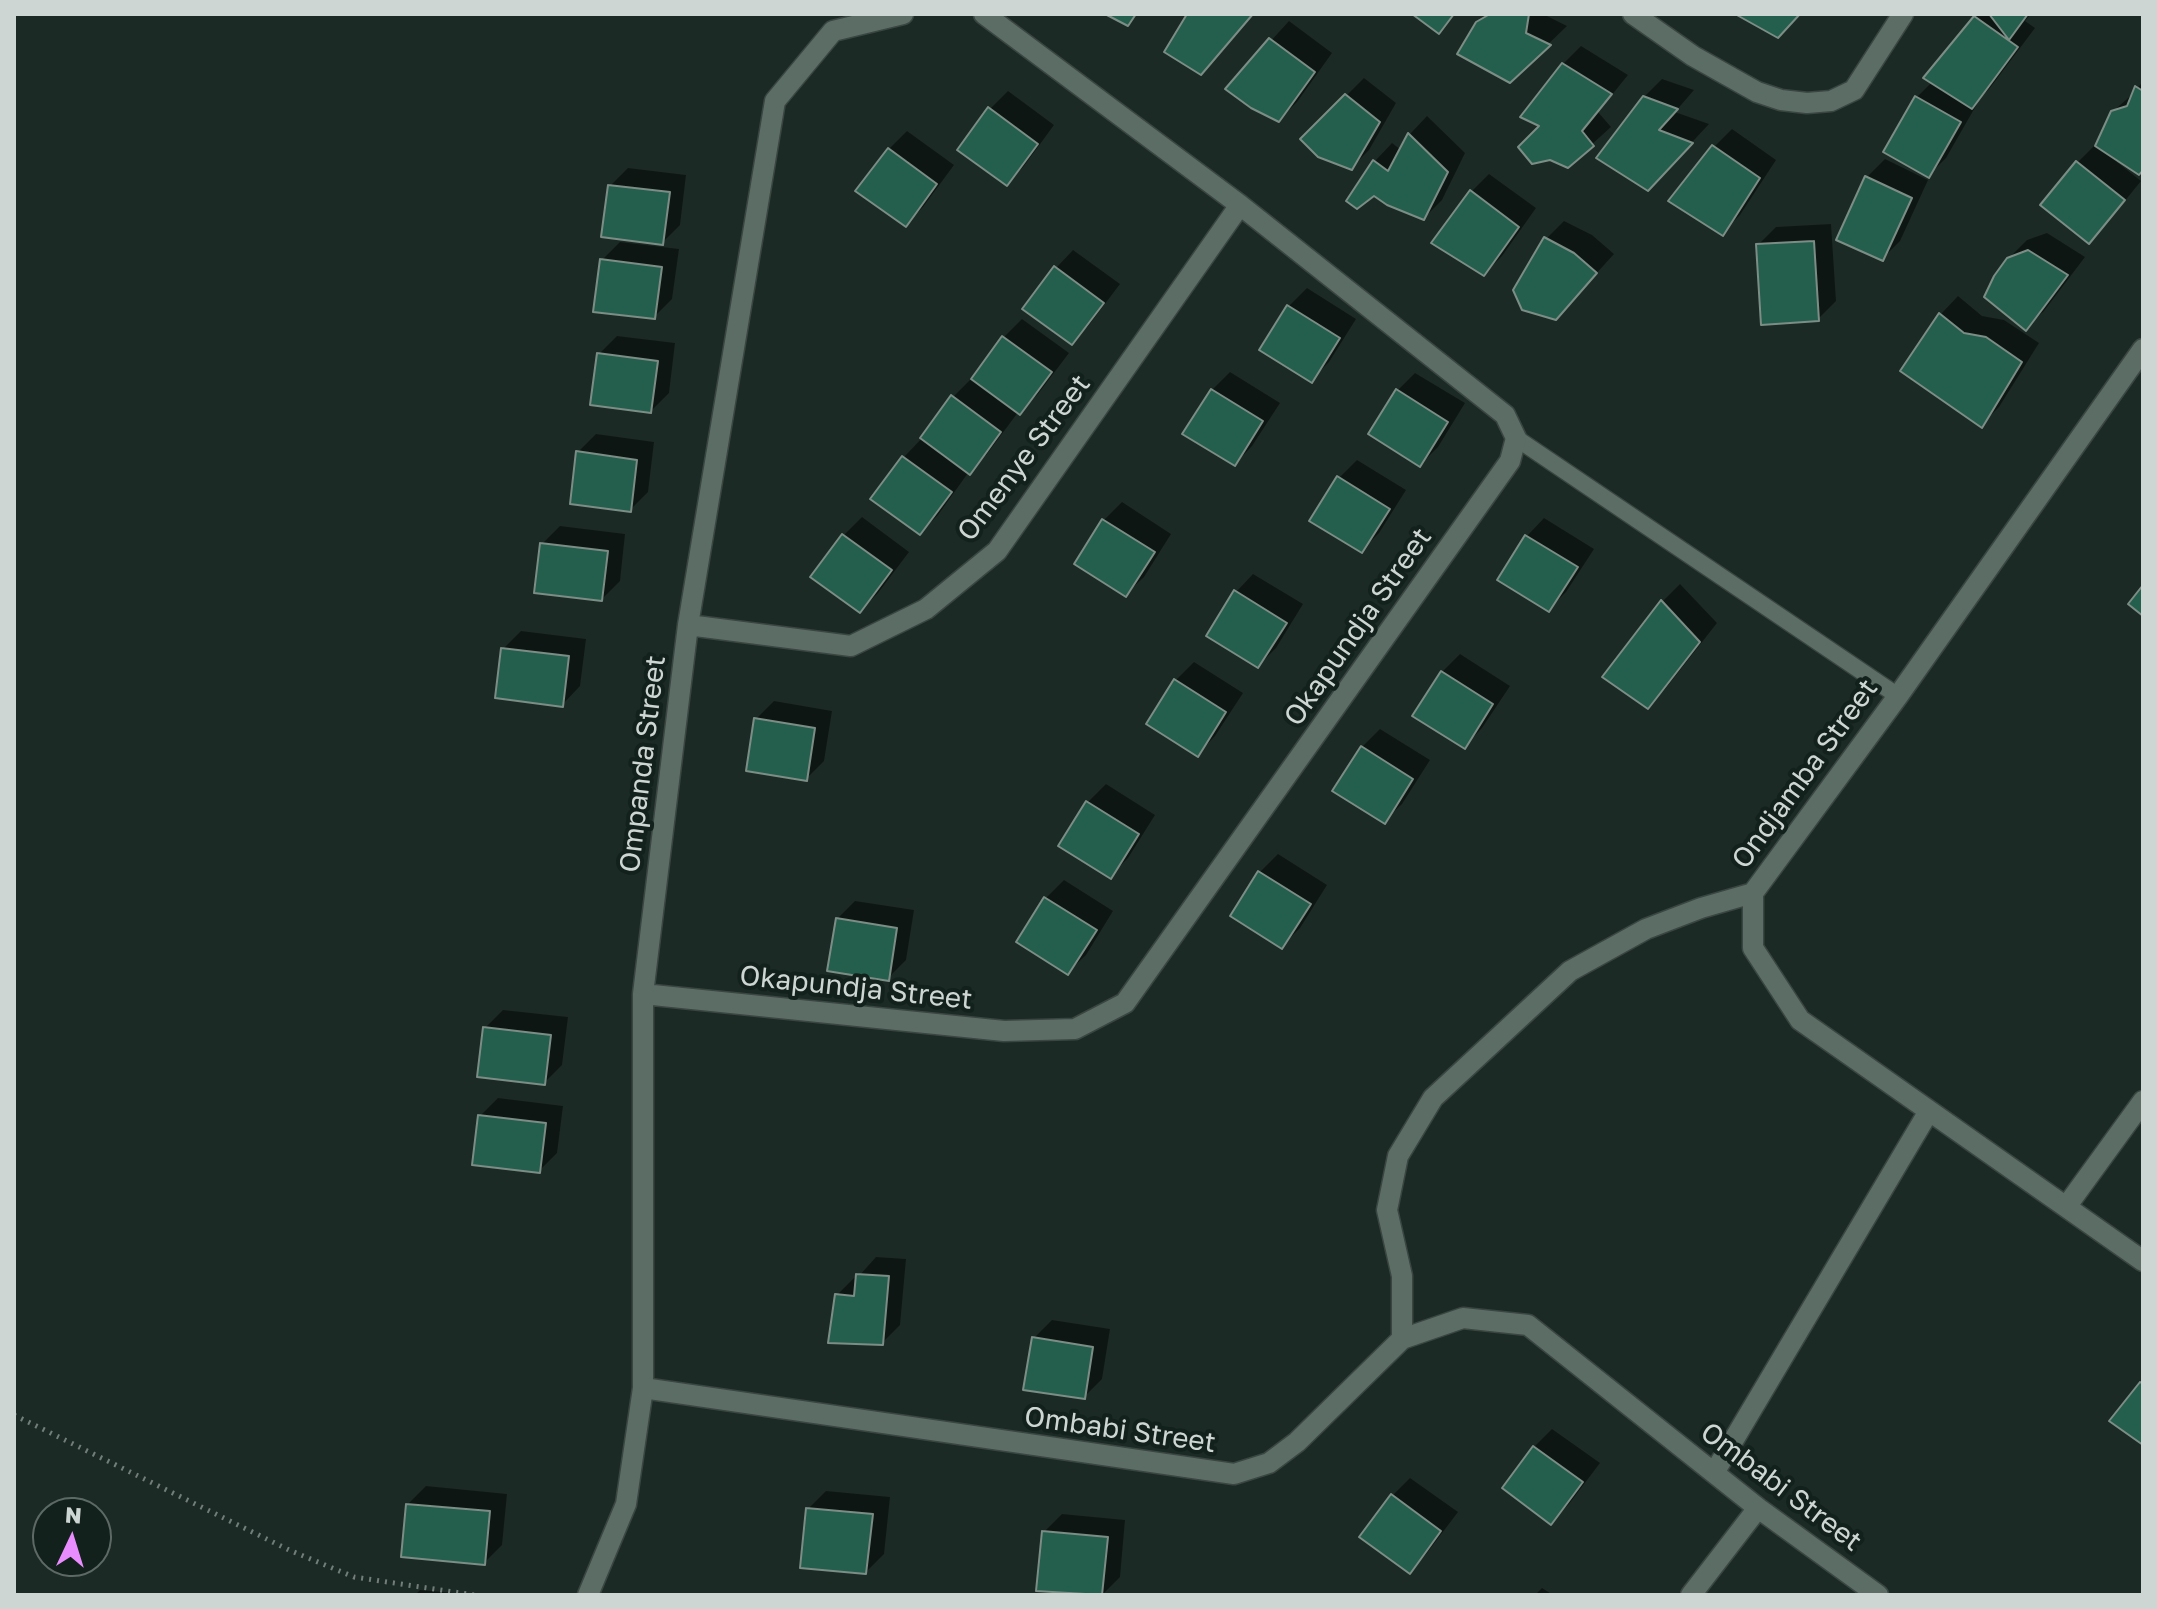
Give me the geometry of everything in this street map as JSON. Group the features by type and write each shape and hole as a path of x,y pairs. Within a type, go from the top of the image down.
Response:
{"street":[{"name":"Ompanda Street","path":"588,1595 626,1504 643,1388 643,994 688,625 775,101 833,31 903,14"},
{"path":"984,14 1240,205 1505,415 1516,438"},
{"path":"1633,14 1693,56 1757,92 1781,100 1807,103 1831,101 1854,90 1903,14"},
{"name":"Omenye Street","path":"688,625 851,646 926,609 997,551 1240,205"},
{"name":"Ondjamba Street","path":"2143,349 1898,696 1753,893 1753,948 1800,1020 2143,1261"},
{"name":"Okapundja Street","path":"643,994 1004,1031 1075,1029 1125,1003 1510,461 1516,438"},
{"path":"1402,1339 1402,1276 1387,1210 1398,1156 1433,1098 1570,971 1646,929 1753,893"},
{"path":"2066,1207 2143,1101"},
{"path":"1714,1473 1929,1111"},
{"name":"Ombabi Street","path":"643,1388 1234,1474 1269,1463 1297,1442 1402,1339 1463,1318 1528,1325 1758,1508 1878,1595"},
{"path":"1691,1595 1758,1508"}],"lane":[{"path":"1516,438 1898,696"}],"path":[{"path":"14,1415 289,1550 354,1577 474,1595"}],"building":[{"path":"1105,14 1136,14 1128,26"},
{"path":"1187,14 1253,14 1201,75 1164,52"},
{"path":"1412,14 1454,14 1439,34"},
{"path":"1490,14 1529,14 1526,33 1551,45 1510,83 1457,54 1476,22"},
{"path":"1735,14 1800,14 1778,38"},
{"path":"1989,14 2028,14 2009,40"},
{"path":"1974,16 2018,47 1972,109 1923,78"},
{"path":"1269,38 1315,72 1279,122 1251,108 1225,89"},
{"path":"1562,63 1612,94 1582,131 1594,146 1568,168 1550,160 1532,164 1518,147 1539,126 1520,117"},
{"path":"2135,86 2143,91 2143,170 2139,175 2095,146 2111,111 2127,106"},
{"path":"1345,94 1380,122 1352,170 1318,157 1300,139"},
{"path":"1643,96 1678,109 1659,130 1693,143 1648,191 1596,158"},
{"path":"1915,96 1961,122 1929,178 1883,152"},
{"path":"988,107 1038,144 1007,186 957,150"},
{"path":"1408,133 1448,172 1424,220 1387,205 1374,196 1357,209 1346,201 1373,160 1388,171"},
{"path":"1712,145 1760,178 1723,236 1668,201"},
{"path":"888,148 937,184 906,227 855,191"},
{"path":"2076,161 2125,200 2089,244 2040,205"},
{"path":"1865,176 1912,198 1883,261 1836,240"},
{"path":"608,185 670,192 663,245 601,237"},
{"path":"1470,190 1519,227 1484,276 1431,243"},
{"path":"1544,237 1574,253 1597,273 1556,320 1522,310 1513,290"},
{"path":"1814,241 1819,321 1761,325 1756,244"},
{"path":"2028,250 2068,275 2026,331 1984,297 2007,258"},
{"path":"600,259 662,267 655,319 593,312"},
{"path":"1054,266 1104,303 1072,345 1022,309"},
{"path":"1287,305 1340,338 1312,383 1259,350"},
{"path":"1939,313 1964,333 1986,337 2022,362 1982,428 1900,371"},
{"path":"1002,336 1052,372 1020,415 971,379"},
{"path":"597,353 658,361 651,413 590,405"},
{"path":"1211,389 1263,421 1235,466 1182,434"},
{"path":"1396,389 1448,422 1420,467 1368,434"},
{"path":"951,395 1001,432 970,475 920,438"},
{"path":"576,451 637,460 631,512 570,504"},
{"path":"902,456 952,492 920,535 870,499"},
{"path":"1337,476 1390,509 1362,553 1309,521"},
{"path":"1102,519 1155,552 1126,597 1074,564"},
{"path":"842,534 892,570 860,613 810,577"},
{"path":"1525,535 1578,567 1549,612 1497,580"},
{"path":"540,543 608,551 602,601 534,593"},
{"path":"2143,585 2143,616 2128,604"},
{"path":"1234,590 1287,623 1258,668 1206,636"},
{"path":"1661,600 1700,642 1648,709 1602,677"},
{"path":"501,648 569,656 563,707 495,698"},
{"path":"1441,671 1493,704 1465,749 1412,716"},
{"path":"1174,679 1226,712 1198,757 1146,724"},
{"path":"754,718 815,728 807,781 746,771"},
{"path":"1361,746 1413,779 1385,824 1332,791"},
{"path":"1086,801 1139,834 1111,879 1058,846"},
{"path":"1258,871 1311,904 1282,949 1230,916"},
{"path":"1044,897 1097,930 1068,975 1016,942"},
{"path":"836,918 897,928 889,981 827,971"},
{"path":"483,1027 551,1035 545,1085 477,1077"},
{"path":"478,1115 546,1123 540,1173 472,1165"},
{"path":"856,1274 889,1276 883,1345 828,1343 835,1294 854,1296"},
{"path":"1032,1337 1093,1347 1085,1399 1023,1390"},
{"path":"2140,1382 2143,1384 2143,1445 2109,1421"},
{"path":"1533,1446 1583,1482 1551,1525 1502,1488"},
{"path":"1391,1494 1441,1531 1410,1574 1359,1537"},
{"path":"406,1504 490,1511 485,1565 401,1557"},
{"path":"806,1508 873,1514 866,1574 800,1568"},
{"path":"1042,1531 1108,1537 1102,1595 1036,1591"}]}
